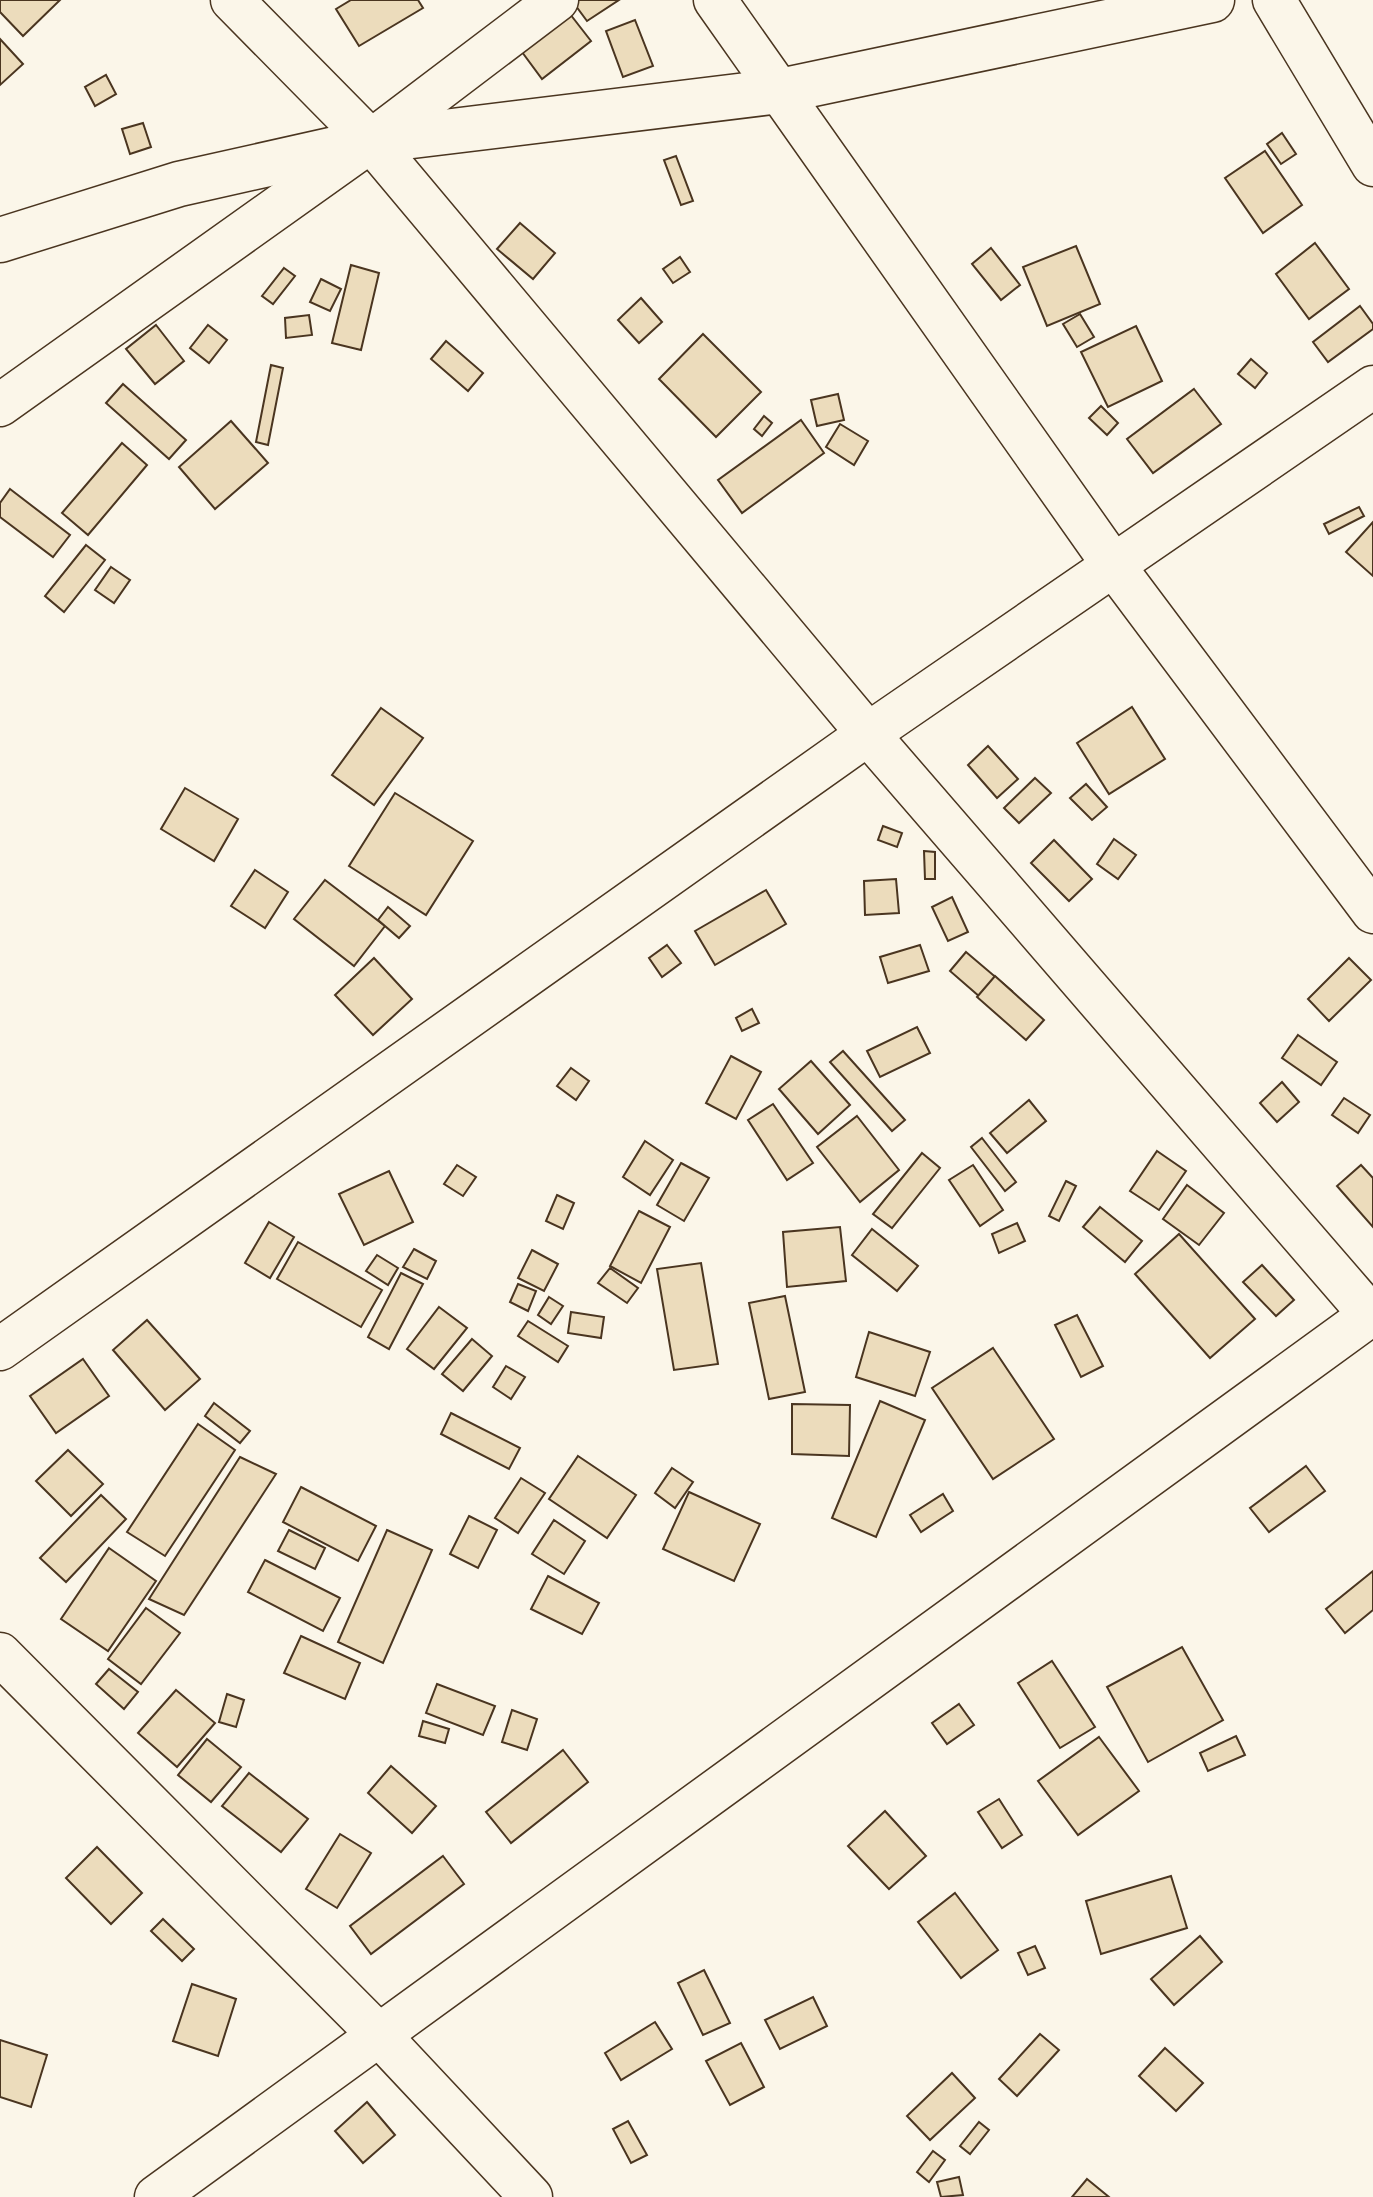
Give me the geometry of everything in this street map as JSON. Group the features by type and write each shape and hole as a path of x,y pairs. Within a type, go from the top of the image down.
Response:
{"street":[{"path":"156,2197 1372,1315 868,734 371,141 232,0"},
{"path":"0,405 371,141 557,0"},
{"path":"715,0 1114,566 1373,912"},
{"path":"0,240 179,184 371,141 780,91 1212,0"},
{"path":"1274,0 1373,165"},
{"path":"0,1349 868,734 1373,387"},
{"path":"0,1654 379,2035 531,2197"}],"building":[{"path":"0,0 60,0 23,36 0,12"},
{"path":"351,0 418,0 423,8 359,46 336,9"},
{"path":"619,0 587,21 573,2"},
{"path":"570,14 591,41 542,79 522,52"},
{"path":"635,20 653,66 623,77 606,31"},
{"path":"0,39 23,64 0,85"},
{"path":"106,75 116,94 95,106 85,87"},
{"path":"143,123 151,147 130,154 122,129"},
{"path":"1282,133 1296,154 1281,164 1267,144"},
{"path":"1265,151 1302,205 1263,233 1225,178"},
{"path":"676,156 693,201 681,205 664,160"},
{"path":"520,223 555,253 533,279 497,249"},
{"path":"1315,243 1349,289 1309,319 1276,274"},
{"path":"1076,246 1100,304 1047,326 1023,267"},
{"path":"991,248 1020,285 1001,300 972,264"},
{"path":"680,257 690,272 673,283 663,269"},
{"path":"351,265 379,273 361,350 332,343"},
{"path":"284,268 295,276 273,304 262,296"},
{"path":"321,279 341,289 330,311 310,302"},
{"path":"641,298 662,322 639,343 618,320"},
{"path":"1360,306 1373,324 1373,329 1328,362 1313,342"},
{"path":"1080,314 1094,337 1077,347 1063,324"},
{"path":"309,315 312,335 286,338 285,318"},
{"path":"156,325 184,361 155,384 126,349"},
{"path":"208,325 227,340 209,363 190,348"},
{"path":"1136,326 1162,381 1108,407 1081,352"},
{"path":"703,334 761,392 716,437 659,379"},
{"path":"446,341 483,373 468,391 431,359"},
{"path":"1251,359 1267,373 1255,388 1238,374"},
{"path":"271,365 283,368 268,445 256,442"},
{"path":"123,384 186,440 169,459 106,403"},
{"path":"1194,389 1221,424 1153,473 1127,439"},
{"path":"838,394 844,420 817,426 811,400"},
{"path":"1101,406 1118,423 1107,435 1089,418"},
{"path":"764,416 772,423 762,436 754,429"},
{"path":"801,420 824,453 742,513 718,480"},
{"path":"231,421 268,463 215,509 179,467"},
{"path":"840,424 868,441 854,465 826,447"},
{"path":"122,443 147,465 88,535 62,513"},
{"path":"10,489 70,535 53,557 0,517 0,503"},
{"path":"1359,507 1364,516 1329,534 1324,524"},
{"path":"1373,522 1373,576 1346,552"},
{"path":"86,545 105,560 64,612 45,596"},
{"path":"111,567 130,580 114,603 95,590"},
{"path":"1132,707 1165,759 1109,794 1077,743"},
{"path":"381,708 423,738 374,805 332,775"},
{"path":"988,746 1018,779 997,798 968,765"},
{"path":"1035,778 1051,793 1019,823 1004,808"},
{"path":"1086,784 1107,807 1092,820 1070,798"},
{"path":"185,788 238,819 214,861 161,829"},
{"path":"395,793 473,841 426,915 349,866"},
{"path":"883,826 902,833 897,847 878,840"},
{"path":"1114,839 1136,855 1118,879 1097,864"},
{"path":"1054,840 1092,879 1069,901 1031,863"},
{"path":"924,851 935,852 935,879 925,879"},
{"path":"255,870 288,892 265,928 231,906"},
{"path":"896,879 899,913 865,915 864,881"},
{"path":"325,880 385,926 354,966 294,919"},
{"path":"766,890 786,924 715,965 695,931"},
{"path":"952,897 968,932 948,941 932,907"},
{"path":"388,907 410,926 399,938 378,920"},
{"path":"667,945 681,963 662,977 649,958"},
{"path":"920,945 929,971 888,983 880,957"},
{"path":"966,952 1012,991 995,1010 950,971"},
{"path":"374,958 412,999 373,1035 335,995"},
{"path":"1349,958 1371,980 1329,1021 1308,999"},
{"path":"995,976 1044,1020 1026,1040 977,997"},
{"path":"752,1009 759,1023 742,1031 736,1018"},
{"path":"917,1027 930,1053 880,1077 867,1051"},
{"path":"1298,1035 1337,1062 1321,1085 1282,1058"},
{"path":"843,1051 905,1120 892,1131 830,1062"},
{"path":"731,1056 761,1072 736,1119 706,1103"},
{"path":"811,1061 850,1105 818,1134 779,1089"},
{"path":"571,1068 589,1081 576,1100 557,1086"},
{"path":"1282,1082 1299,1102 1277,1122 1260,1103"},
{"path":"1344,1098 1370,1115 1358,1133 1332,1115"},
{"path":"1029,1100 1046,1121 1007,1153 990,1133"},
{"path":"773,1104 813,1163 787,1180 748,1120"},
{"path":"857,1116 899,1170 860,1202 817,1147"},
{"path":"982,1138 1016,1182 1005,1191 971,1147"},
{"path":"645,1141 673,1160 650,1195 623,1177"},
{"path":"1157,1151 1186,1171 1159,1210 1130,1191"},
{"path":"922,1153 940,1168 892,1228 873,1214"},
{"path":"681,1163 709,1178 684,1221 657,1205"},
{"path":"457,1165 476,1177 463,1196 444,1184"},
{"path":"973,1165 1003,1210 980,1226 949,1180"},
{"path":"1361,1165 1373,1178 1373,1227 1337,1186"},
{"path":"389,1171 413,1222 364,1245 339,1194"},
{"path":"1066,1181 1076,1186 1059,1221 1049,1216"},
{"path":"1187,1185 1224,1213 1199,1245 1163,1219"},
{"path":"557,1195 574,1203 563,1229 546,1221"},
{"path":"1100,1207 1142,1241 1125,1262 1083,1227"},
{"path":"639,1211 670,1227 641,1283 610,1266"},
{"path":"269,1222 294,1237 270,1278 245,1263"},
{"path":"1017,1223 1025,1241 999,1253 992,1234"},
{"path":"840,1227 846,1281 787,1287 783,1232"},
{"path":"872,1229 918,1266 897,1291 852,1255"},
{"path":"1179,1234 1255,1319 1210,1358 1135,1274"},
{"path":"298,1242 382,1290 361,1327 277,1279"},
{"path":"414,1249 436,1261 427,1279 403,1267"},
{"path":"532,1250 558,1264 544,1291 518,1278"},
{"path":"377,1255 398,1268 388,1285 366,1271"},
{"path":"701,1263 718,1364 674,1370 657,1269"},
{"path":"1262,1265 1294,1300 1276,1316 1243,1282"},
{"path":"610,1268 638,1288 627,1303 598,1283"},
{"path":"401,1273 423,1284 389,1349 368,1337"},
{"path":"518,1284 536,1291 528,1311 510,1302"},
{"path":"785,1296 805,1392 769,1399 749,1303"},
{"path":"549,1297 563,1306 551,1324 538,1315"},
{"path":"439,1307 467,1328 434,1369 407,1349"},
{"path":"571,1312 604,1317 601,1338 568,1333"},
{"path":"1077,1315 1103,1366 1081,1377 1055,1325"},
{"path":"147,1320 200,1379 165,1410 113,1350"},
{"path":"528,1321 568,1346 558,1362 518,1336"},
{"path":"869,1332 930,1352 915,1396 856,1377"},
{"path":"472,1339 492,1356 463,1391 442,1374"},
{"path":"993,1348 1054,1439 993,1479 932,1388"},
{"path":"83,1359 109,1396 56,1433 30,1396"},
{"path":"506,1366 525,1377 511,1399 493,1387"},
{"path":"880,1401 925,1420 876,1537 832,1518"},
{"path":"214,1403 250,1431 240,1443 205,1416"},
{"path":"792,1404 850,1405 849,1456 792,1454"},
{"path":"451,1413 520,1448 509,1469 441,1434"},
{"path":"198,1424 235,1450 165,1556 127,1532"},
{"path":"68,1450 103,1484 71,1516 36,1481"},
{"path":"578,1456 636,1495 607,1538 549,1499"},
{"path":"240,1457 276,1474 184,1615 149,1599"},
{"path":"1306,1466 1325,1491 1269,1532 1250,1508"},
{"path":"672,1468 693,1482 675,1508 655,1493"},
{"path":"521,1478 545,1493 518,1533 495,1518"},
{"path":"301,1487 376,1526 358,1561 283,1522"},
{"path":"689,1492 760,1524 734,1581 663,1549"},
{"path":"943,1494 953,1511 921,1532 910,1515"},
{"path":"101,1495 126,1519 66,1582 40,1558"},
{"path":"469,1516 497,1530 478,1568 450,1554"},
{"path":"554,1520 585,1541 564,1574 532,1554"},
{"path":"289,1530 325,1548 315,1569 278,1551"},
{"path":"387,1530 432,1550 383,1663 338,1642"},
{"path":"109,1548 156,1581 108,1651 61,1619"},
{"path":"265,1560 340,1598 323,1631 248,1592"},
{"path":"1373,1571 1373,1610 1345,1633 1326,1609"},
{"path":"548,1576 599,1603 582,1634 531,1609"},
{"path":"146,1608 180,1633 141,1684 108,1659"},
{"path":"301,1636 360,1663 345,1699 284,1673"},
{"path":"1182,1647 1223,1720 1148,1762 1107,1687"},
{"path":"1052,1661 1095,1727 1060,1748 1018,1683"},
{"path":"109,1669 138,1692 124,1709 96,1684"},
{"path":"437,1684 495,1706 483,1735 426,1713"},
{"path":"176,1690 215,1723 177,1767 138,1733"},
{"path":"227,1694 244,1700 236,1727 219,1722"},
{"path":"959,1704 974,1725 947,1744 932,1723"},
{"path":"512,1710 537,1719 527,1750 502,1742"},
{"path":"423,1721 449,1729 445,1743 419,1736"},
{"path":"1236,1736 1245,1755 1208,1771 1200,1753"},
{"path":"1099,1737 1139,1791 1078,1835 1038,1781"},
{"path":"207,1739 241,1767 211,1802 178,1775"},
{"path":"563,1750 588,1782 511,1843 486,1812"},
{"path":"391,1766 436,1806 412,1833 368,1793"},
{"path":"249,1773 308,1819 281,1852 222,1806"},
{"path":"999,1799 1022,1835 1002,1848 978,1812"},
{"path":"885,1811 926,1856 889,1889 848,1846"},
{"path":"340,1834 371,1853 337,1908 306,1889"},
{"path":"97,1847 142,1893 111,1924 66,1878"},
{"path":"443,1856 464,1884 371,1954 350,1926"},
{"path":"1171,1876 1187,1928 1101,1954 1086,1901"},
{"path":"955,1893 998,1950 961,1978 918,1922"},
{"path":"163,1919 194,1949 182,1961 151,1931"},
{"path":"1200,1936 1222,1962 1174,2005 1151,1979"},
{"path":"1035,1946 1045,1968 1028,1975 1018,1953"},
{"path":"704,1970 730,2023 703,2035 678,1983"},
{"path":"192,1984 236,1999 218,2056 173,2041"},
{"path":"813,1997 827,2026 780,2049 765,2020"},
{"path":"655,2022 672,2049 621,2080 605,2053"},
{"path":"1040,2034 1059,2050 1017,2096 999,2079"},
{"path":"0,2040 47,2055 31,2107 0,2097"},
{"path":"741,2043 764,2087 730,2105 706,2061"},
{"path":"1165,2048 1203,2083 1176,2111 1139,2076"},
{"path":"952,2073 975,2098 930,2140 907,2116"},
{"path":"367,2102 395,2135 363,2163 335,2131"},
{"path":"628,2121 647,2155 631,2163 613,2129"},
{"path":"979,2122 989,2130 970,2154 960,2146"},
{"path":"933,2151 945,2160 929,2182 917,2172"},
{"path":"959,2177 963,2195 941,2197 937,2182"},
{"path":"1087,2179 1109,2197 1072,2197"}]}
